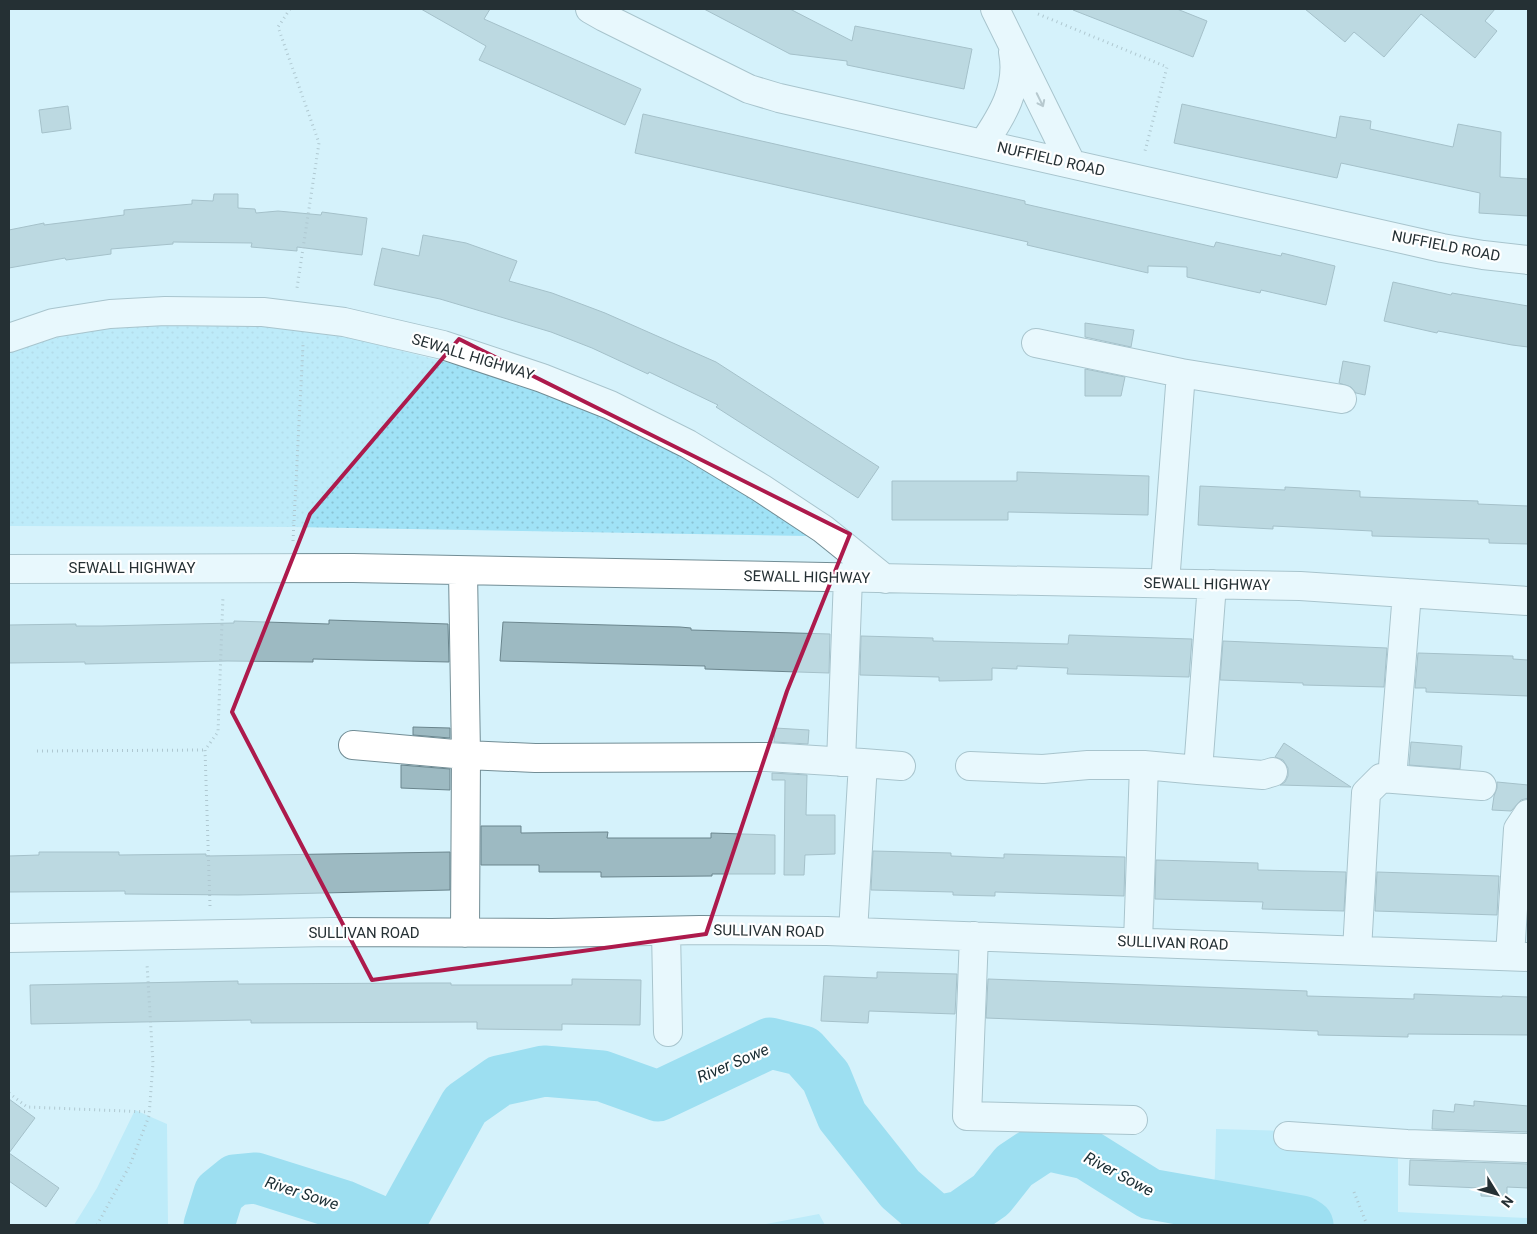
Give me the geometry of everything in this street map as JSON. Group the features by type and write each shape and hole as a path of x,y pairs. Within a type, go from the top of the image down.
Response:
{"street":[{"name":"NUFFIELD ROAD","path":"590,9 749,89 779,98 1442,248 1528,260"},
{"path":"995,9 1071,164"},
{"path":"982,144 998,122 1011,95 1015,61 1010,41"},
{"name":"SEWALL HIGHWAY","path":"9,338 53,324 110,314 165,311 253,312 344,322 443,345 542,378 610,405 688,444 761,488 823,529 886,579"},
{"path":"1036,343 1181,373 1342,399"},
{"path":"1165,583 1181,373"},
{"name":"SEWALL HIGHWAY","path":"9,569 291,568 1165,583 1300,586 1528,601"},
{"path":"464,571 465,933"},
{"path":"848,578 852,762 852,932"},
{"path":"1198,770 1212,584"},
{"path":"1392,779 1407,593"},
{"path":"353,745 466,755 536,758 767,757 901,766"},
{"path":"970,766 1043,769 1088,765 1144,765 1263,775 1273,772"},
{"path":"1138,942 1144,765"},
{"path":"1358,950 1366,793 1381,778 1482,786"},
{"path":"1519,956 1518,828 1528,814"},
{"path":"666,930 668,1032"},
{"name":"SULLIVAN ROAD","path":"9,938 331,932 465,933 666,930 852,932 1519,956"},
{"path":"974,936 967,1116 1133,1120"},
{"path":"1288,1136 1407,1144 1528,1148"}],"path":[{"path":"290,9 278,27 319,143 299,316 291,568"},
{"path":"1038,14 1167,67 1138,179"},
{"path":"211,935 206,750 218,732 222,604 226,568"},
{"path":"37,752 206,750"},
{"path":"98,1225 130,1165 149,1112 153,1063 145,936"},
{"path":"9,1093 27,1107 149,1112"},
{"path":"1354,1192 1367,1225"}],"highlighted area":[{"path":"459,339 850,534 787,691 706,934 372,980 232,712 310,514"}],"shaded area":[{"path":"149,324 236,324 304,329 343,336 489,373 574,404 644,436 705,469 808,536 293,527 9,526 9,351 77,332"},
{"path":"135,1110 167,1124 168,1225 74,1225 97,1188"},
{"path":"1216,1129 1398,1134 1398,1212 1528,1218 1528,1225 1221,1225 1211,1223"},
{"path":"819,1214 825,1225 760,1225"}],"building":[{"path":"421,9 490,9 484,19 641,89 625,125 479,60 486,46"},
{"path":"704,9 790,9 852,41 855,26 972,49 964,89 847,65 847,61 790,54"},
{"path":"1073,9 1177,9 1207,21 1193,57"},
{"path":"1305,9 1495,9 1485,21 1497,31 1475,58 1421,14 1384,57 1354,32 1345,42"},
{"path":"1182,104 1336,138 1340,116 1371,121 1370,129 1453,147 1458,124 1501,132 1500,177 1528,179 1528,216 1479,213 1480,193 1341,163 1337,178 1174,143"},
{"path":"68,106 71,129 42,133 39,110"},
{"path":"643,114 1025,201 1025,204 1214,247 1216,242 1281,256 1282,253 1335,266 1326,305 1261,290 1260,293 1187,277 1187,267 1148,266 1148,273 1027,245 1028,242 635,153"},
{"path":"214,194 238,194 238,208 255,209 256,213 278,211 321,215 322,212 367,218 362,255 297,247 297,251 251,247 252,243 173,242 173,244 111,249 111,254 66,260 65,258 9,268 9,230 44,223 44,225 124,215 124,210 192,204 192,200 213,201"},
{"path":"423,235 466,243 517,261 509,281 552,293 605,313 716,362 879,467 858,498 716,407 718,405 649,372 648,374 592,348 551,332 440,299 374,285 382,248 419,256"},
{"path":"1393,282 1451,295 1452,293 1528,306 1528,347 1438,331 1437,333 1384,321"},
{"path":"1085,323 1134,330 1131,347 1085,337"},
{"path":"1343,361 1370,366 1365,395 1356,393 1351,387 1339,383"},
{"path":"1085,369 1125,377 1121,396 1085,396"},
{"path":"1017,472 1149,476 1148,515 1008,512 1008,520 892,520 892,481 1017,481"},
{"path":"1200,486 1285,490 1285,487 1360,491 1360,497 1478,501 1478,504 1528,506 1528,544 1489,543 1489,539 1372,536 1372,531 1273,526 1273,529 1198,525"},
{"path":"329,620 448,624 449,662 313,659 313,662 9,663 9,625 76,624 76,626 102,626 234,623 234,621 329,624"},
{"path":"503,622 830,634 829,673 705,669 705,666 500,661"},
{"path":"1069,635 1192,639 1189,677 1067,674 1068,668 1017,666 1017,669 992,668 992,680 939,681 939,677 860,675 861,636 933,638 933,641 1068,644"},
{"path":"1223,641 1387,648 1384,687 1220,680"},
{"path":"1418,653 1513,656 1513,659 1528,660 1528,696 1426,692 1426,688 1415,688"},
{"path":"413,727 450,728 450,738 413,735"},
{"path":"775,728 809,730 808,744 774,742"},
{"path":"1411,742 1462,746 1460,769 1409,765"},
{"path":"1284,743 1351,787 1280,785 1285,782 1288,776 1288,768 1283,760 1275,757"},
{"path":"401,765 450,769 450,790 401,788"},
{"path":"772,773 807,775 806,815 835,815 835,854 805,855 804,875 784,875 785,780 772,780"},
{"path":"1497,782 1528,785 1528,798 1521,800 1511,811 1492,810"},
{"path":"481,826 521,826 521,833 608,832 607,838 711,838 711,833 775,835 775,874 601,877 601,872 539,872 539,865 481,865"},
{"path":"873,851 951,853 951,856 1004,858 1004,854 1125,857 1124,896 995,892 995,896 953,895 953,892 871,890"},
{"path":"39,852 119,852 119,855 206,854 206,856 450,852 450,890 238,895 125,894 125,891 9,892 9,856 39,855"},
{"path":"1156,860 1258,863 1258,870 1346,872 1344,911 1262,909 1263,902 1155,899"},
{"path":"1377,872 1499,876 1497,915 1375,911"},
{"path":"877,972 957,974 955,1014 869,1011 868,1023 821,1021 824,976 877,978"},
{"path":"572,979 641,980 640,1025 562,1024 562,1030 477,1029 477,1022 251,1023 251,1020 31,1024 30,985 238,981 238,984 451,983 451,985 572,985"},
{"path":"988,979 1307,991 1307,996 1414,999 1414,994 1528,997 1528,1035 1408,1034 1408,1037 1318,1035 1318,1031 986,1018"},
{"path":"9,1099 35,1118 9,1153"},
{"path":"1474,1101 1528,1106 1528,1132 1432,1129 1433,1110 1454,1112 1455,1104 1474,1106"},
{"path":"9,1153 59,1188 46,1207 9,1181"},
{"path":"1410,1160 1528,1164 1528,1188 1507,1187 1507,1197 1481,1196 1481,1188 1409,1185"}],"waterway":[{"name":"River Sowe","path":"209,1225 219,1193 235,1180 256,1178 342,1205 381,1222 401,1221 465,1105 499,1081 544,1071 602,1076 658,1096 770,1043 803,1051 826,1077 842,1116 900,1189 937,1221 961,1216 991,1195 1014,1166 1046,1145 1086,1154 1150,1194 1302,1221 1308,1225"}]}
